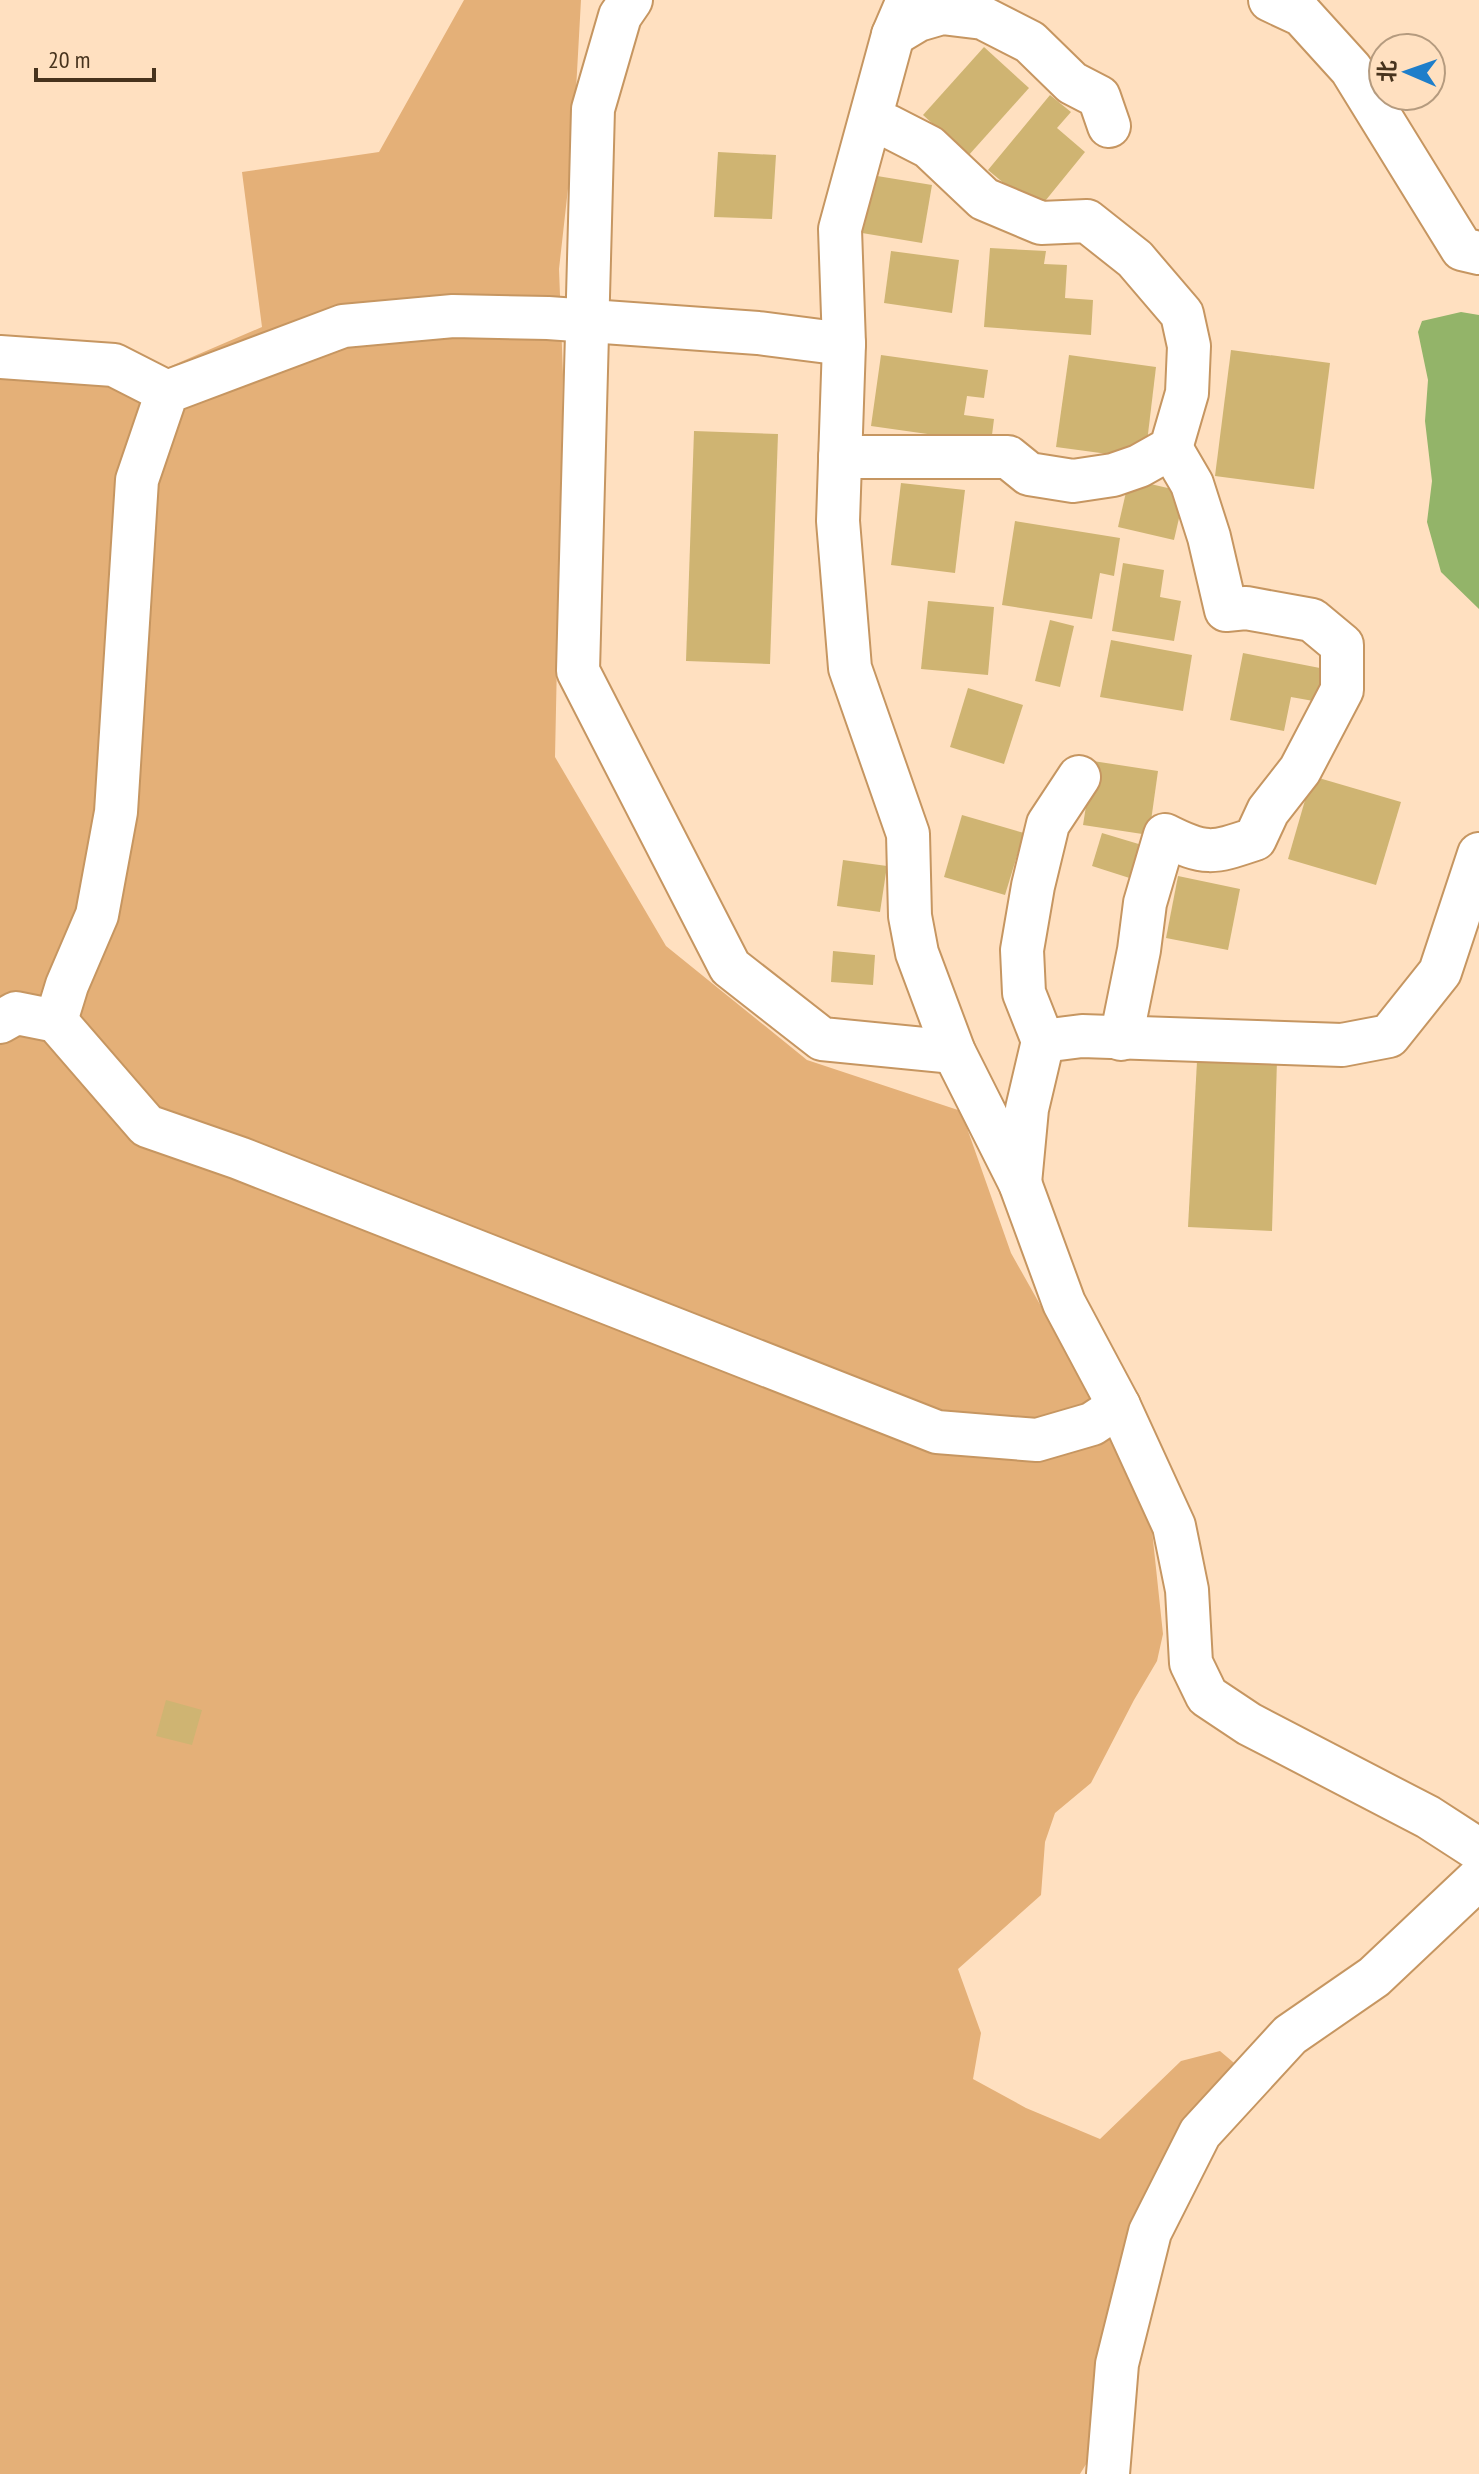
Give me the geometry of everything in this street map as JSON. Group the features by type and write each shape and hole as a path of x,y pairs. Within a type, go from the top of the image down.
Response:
{"street":[{"path":"631,0 620,16 593,109 568,320 578,671 730,967 822,1039 954,1052"},
{"path":"1270,0 1302,15 1351,69 1462,249 1479,253"},
{"path":"1109,126 1099,97 1072,83 1030,42 983,18 942,13 918,20 901,18 840,229 844,344 838,521 850,668 908,834 910,916 917,953 954,1052 1020,1183 1064,1303 1119,1406 1174,1526 1187,1590 1191,1663 1207,1696 1249,1724 1428,1817 1479,1850"},
{"path":"840,457 1008,457 1029,474 1073,481 1113,475 1139,466 1171,448 1187,393 1189,346 1182,314 1135,259 1087,221 1041,223 984,199 929,147 871,121"},
{"path":"0,357 114,365 167,392 343,326 453,316 568,320 758,333 844,344"},
{"path":"56,1021 67,985 97,915 114,827 137,480 167,392"},
{"path":"1121,1039 1145,903 1165,835 1187,846 1216,852 1255,839 1268,811 1300,770 1342,690 1342,645 1312,620 1246,608 1226,610 1209,537 1192,484 1171,448"},
{"path":"1020,1183 1027,1109 1043,1041 1024,993 1022,950 1048,824 1079,777"},
{"path":"1043,1041 1082,1036 1342,1045 1389,1036 1440,972 1479,854"},
{"path":"0,1022 16,1013 56,1021 147,1126 239,1158 937,1432 1037,1440 1092,1424 1119,1406"},
{"path":"1108,2474 1117,2364 1150,2232 1200,2133 1290,2035 1374,1977 1479,1878"}],"shaded area":[{"path":"464,0 581,0 573,144 559,269 563,375 555,757 666,946 807,1060 961,1111 1011,1253 1100,1411 1151,1521 1163,1634 1157,1661 1091,1783 1055,1813 1045,1842 1041,1895 958,1969 981,2033 973,2079 1026,2108 1100,2139 1181,2061 1220,2051 1240,2068 1196,2106 1088,2461 1080,2474 0,2474 0,375 120,388 262,327 242,172 379,152"},
{"path":"1461,312 1479,315 1479,609 1441,572 1427,522 1432,481 1425,421 1428,380 1418,332 1422,321"}],"building":[{"path":"984,47 1029,88 968,156 923,115"},
{"path":"1050,95 1071,112 1057,128 1085,152 1037,211 988,170"},
{"path":"718,152 776,155 772,219 714,217"},
{"path":"871,175 932,185 922,243 862,233"},
{"path":"990,248 1046,251 1044,264 1067,265 1065,298 1093,300 1091,335 984,327"},
{"path":"891,251 959,260 952,313 884,303"},
{"path":"1231,350 1330,363 1314,489 1215,476"},
{"path":"881,355 988,370 984,398 967,396 964,415 994,419 991,443 871,426"},
{"path":"1069,355 1156,367 1145,459 1056,447"},
{"path":"694,431 778,434 770,664 686,661"},
{"path":"1129,479 1185,492 1174,540 1118,527"},
{"path":"901,483 965,490 955,573 891,565"},
{"path":"1015,521 1120,538 1114,576 1100,573 1092,619 1002,605"},
{"path":"1123,563 1164,570 1160,597 1181,601 1174,641 1112,631"},
{"path":"928,601 994,607 988,675 921,669"},
{"path":"1050,620 1074,626 1060,687 1035,681"},
{"path":"1111,640 1192,655 1183,711 1100,697"},
{"path":"1243,653 1325,669 1319,702 1291,697 1284,731 1230,720"},
{"path":"968,688 1023,705 1004,764 950,747"},
{"path":"1093,761 1158,771 1149,835 1083,825"},
{"path":"1312,776 1401,802 1376,885 1288,859"},
{"path":"962,815 1024,833 1005,895 944,877"},
{"path":"1102,833 1152,848 1142,882 1092,866"},
{"path":"843,860 887,866 880,912 837,906"},
{"path":"1178,876 1240,889 1228,950 1166,938"},
{"path":"833,951 875,955 873,985 831,982"},
{"path":"1277,1060 1272,1231 1188,1227 1197,1061"},
{"path":"166,1700 202,1710 192,1745 156,1736"}]}
